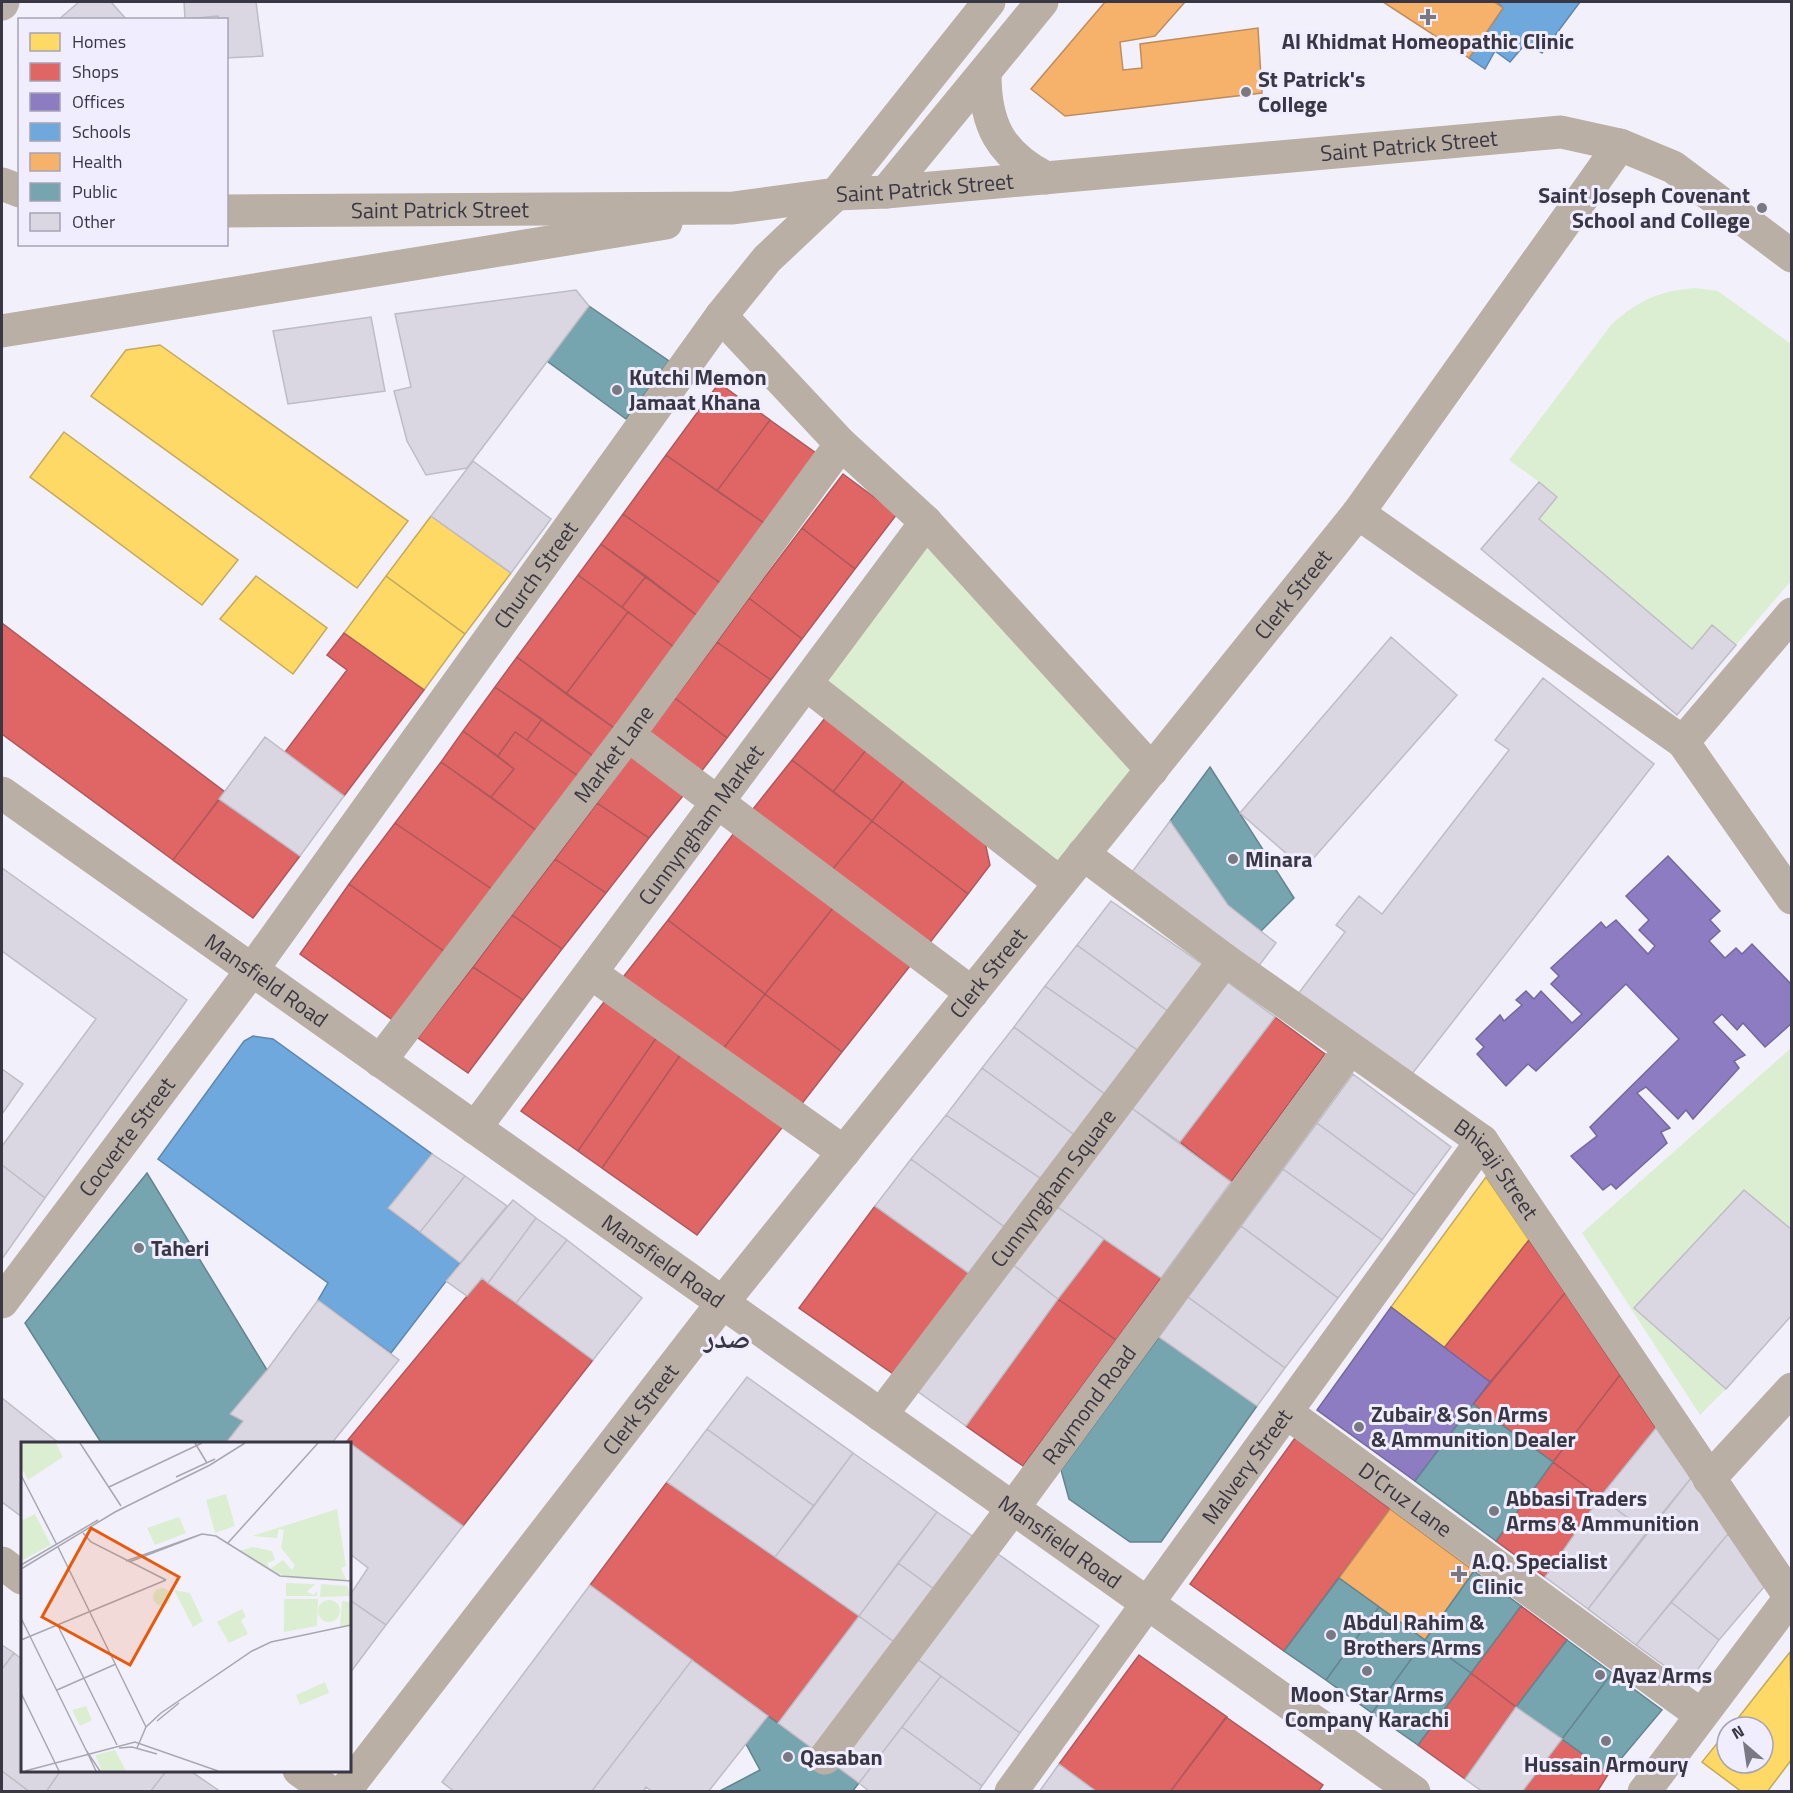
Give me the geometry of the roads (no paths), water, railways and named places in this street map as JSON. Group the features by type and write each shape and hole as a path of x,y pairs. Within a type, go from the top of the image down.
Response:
{"street":[{"name":"Church Street","path":"252,970 721,316 767,259 836,194 989,2"},
{"path":"886,192 1042,2"},
{"path":"985,74 989,117 998,137 1011,154 1027,168 1046,178"},
{"name":"Saint Patrick Street","path":"228,211 733,208 836,194 886,192 1561,132 1620,146 1673,167 1791,256"},
{"name":"Clerk Street","path":"344,1791 723,1302 1358,513 1620,146"},
{"path":"2,184 18,190"},
{"path":"2,331 643,228 733,208"},
{"path":"721,316 841,444 926,522 1152,770"},
{"name":"Market Lane","path":"380,1061 628,735 841,444"},
{"path":"1358,513 1683,742 1791,898"},
{"name":"Cunnyngham Market","path":"475,1128 926,522"},
{"path":"1683,742 1791,615"},
{"path":"806,684 1060,883"},
{"path":"628,735 972,993"},
{"name":"Mansfield Road","path":"2,793 1414,1791"},
{"name":"Bhicaji Street","path":"1083,854 1225,960 1482,1141 1791,1599"},
{"name":"Cunnyngham Square","path":"881,1415 1225,960"},
{"name":"Cocverte Street","path":"2,1302 252,970"},
{"path":"591,973 844,1152"},
{"name":"Raymond Road","path":"825,1758 1013,1508 1350,1049"},
{"name":"Malvery Street","path":"1011,1791 1482,1141"},
{"path":"1709,1479 1791,1389"},
{"name":"D'Cruz Lane","path":"1286,1412 1701,1715"},
{"path":"2,1563 21,1577"},
{"path":"1644,1791 1791,1599"},
{"path":"302,1772 330,1791"}],"place":[{"name":"Al Khidmat Homeopathic Clinic","path":"1428,17"},
{"name":"St Patrick's College","path":"1246,92"},
{"name":"Saint Joseph Covenant School and College","path":"1762,208"},
{"name":"Kutchi Memon Jamaat Khana","path":"617,390"},
{"name":"Minara","path":"1233,859"},
{"name":"Taheri","path":"139,1248"},
{"name":"Zubair & Son Arms & Ammunition Dealer","path":"1359,1427"},
{"name":"Abbasi Traders Arms & Ammunition","path":"1494,1511"},
{"name":"A.Q. Specialist Clinic","path":"1459,1574"},
{"name":"Abdul Rahim & Brothers Arms","path":"1331,1635"},
{"name":"Moon Star Arms Company Karachi","path":"1367,1671"},
{"name":"Ayaz Arms","path":"1600,1675"},
{"name":"Hussain Armoury","path":"1606,1741"},
{"name":"Qasaban","path":"788,1757"}],"district":[{"name":"صدر","path":"727,1338"}]}
